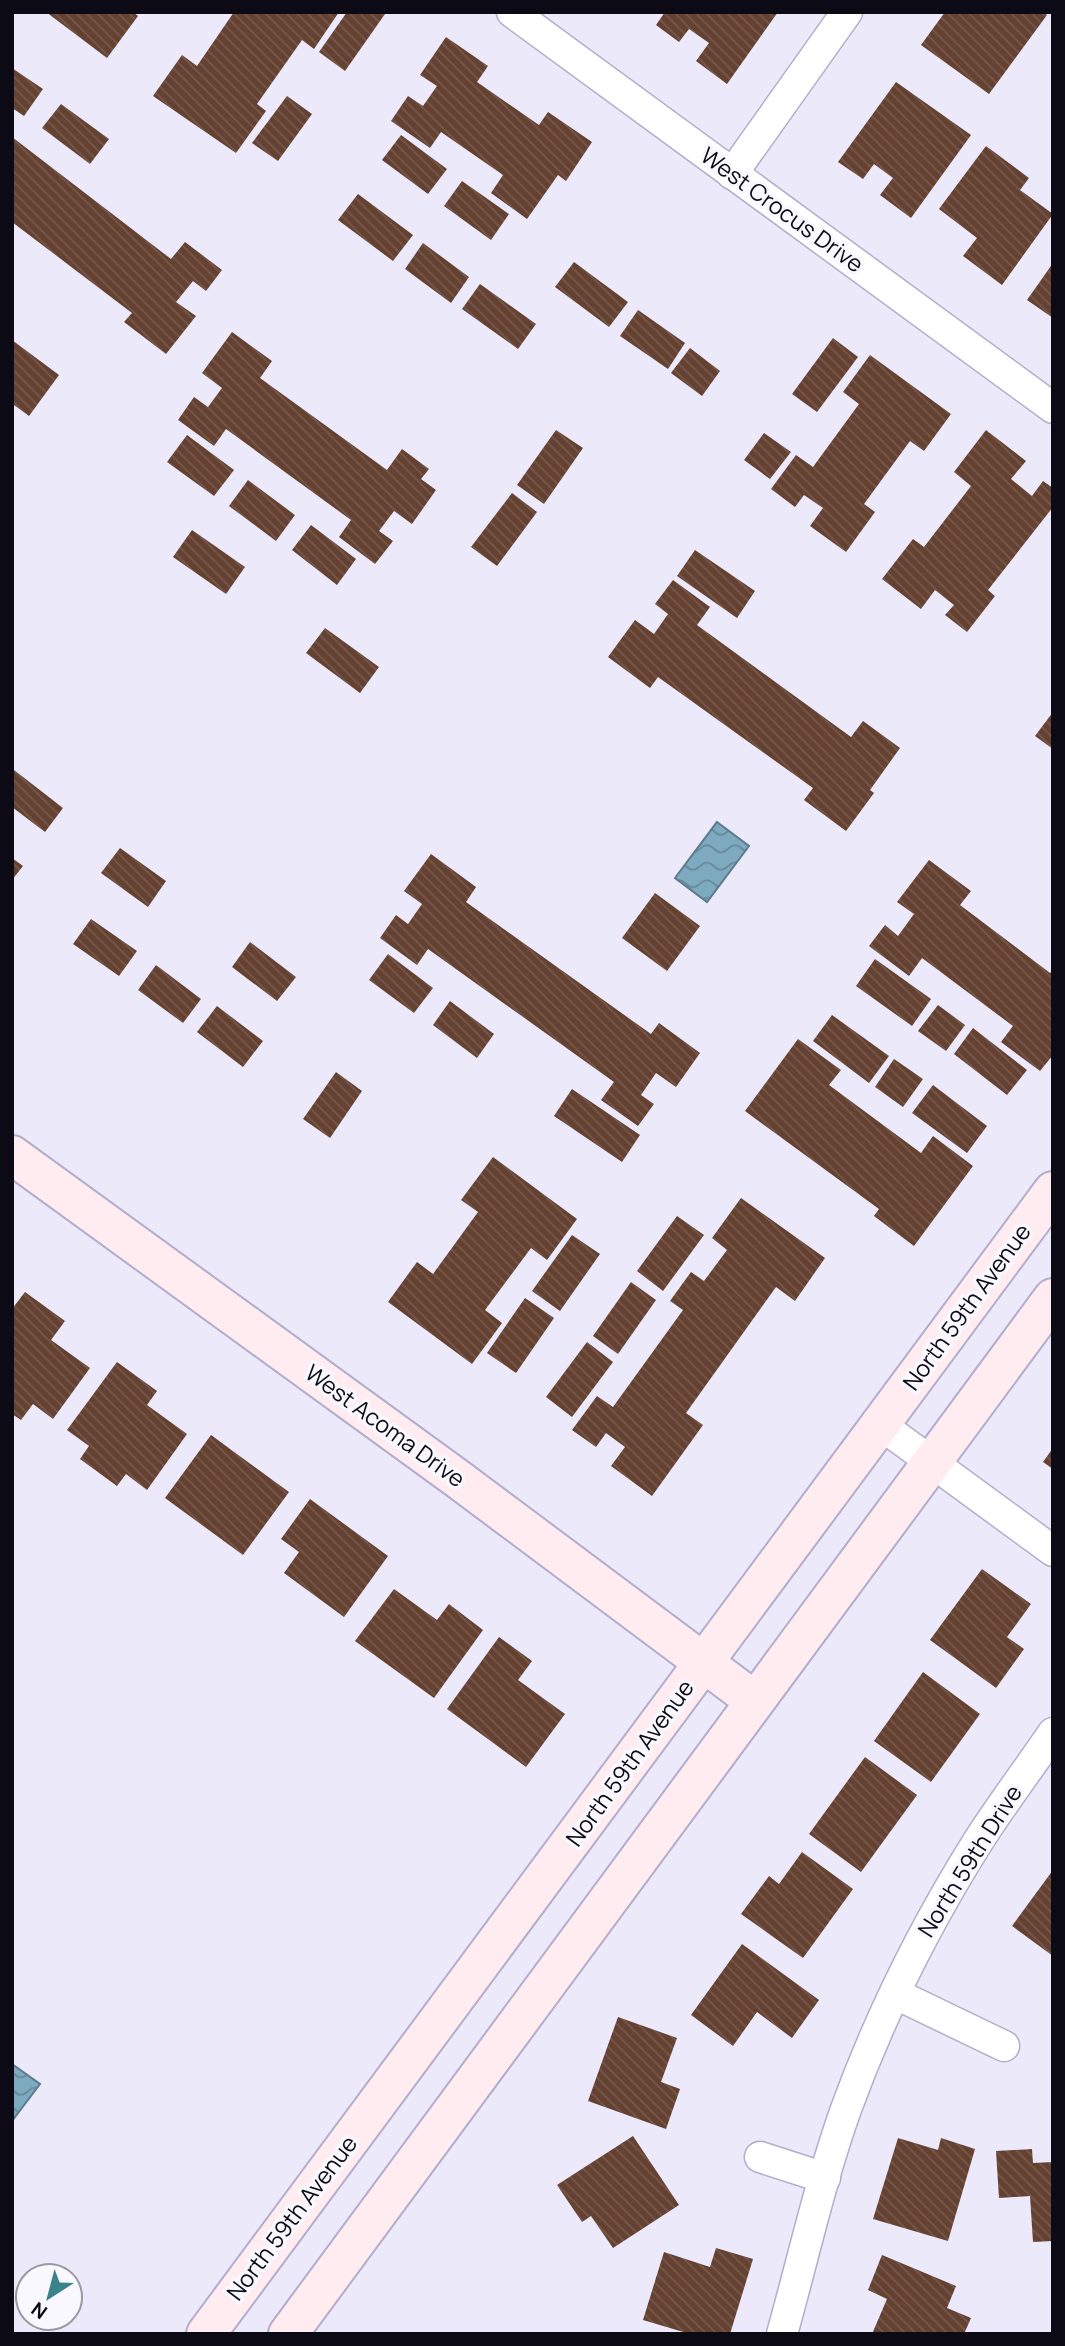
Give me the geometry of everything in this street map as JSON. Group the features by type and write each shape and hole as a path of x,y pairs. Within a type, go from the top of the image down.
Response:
{"main road":[{"name":"West Acoma Drive","path":"12,1156 458,1479 755,1701"},
{"name":"North 59th Avenue","path":"206,2334 1053,1191"},
{"path":"288,2334 1053,1298"}],"street":[{"name":"West Crocus Drive","path":"512,12 1053,408"},
{"path":"732,174 847,12"},
{"path":"881,1425 1053,1551"},
{"name":"North 59th Drive","path":"782,2334 846,2110 896,1994 923,1935 979,1839 1053,1733"},
{"path":"896,1994 1004,2046"},
{"path":"760,2157 825,2178"}],"water":[{"path":"717,822 749,846 707,902 675,878"},
{"path":"12,2064 40,2084 12,2121"}],"building":[{"path":"46,12 133,12 138,16 107,58"},
{"path":"234,12 339,12 314,49 302,40 257,104 266,111 236,153 153,96 182,55 197,66"},
{"path":"347,12 385,14 345,71 319,52"},
{"path":"665,12 778,12 727,84 696,61 709,43 689,29 679,42 656,25"},
{"path":"945,12 1043,12 1047,15 989,94 921,45"},
{"path":"446,37 488,66 477,82 539,125 548,112 592,142 566,181 558,175 527,219 491,193 503,175 441,132 430,148 391,121 408,96 423,106 437,86 420,75"},
{"path":"12,68 43,89 24,116 12,108"},
{"path":"896,82 971,135 911,218 880,195 893,178 874,164 863,179 838,162"},
{"path":"287,96 312,114 278,161 252,143"},
{"path":"61,104 109,139 90,164 42,128"},
{"path":"401,135 447,169 428,194 382,160"},
{"path":"12,137 171,259 185,242 222,270 206,291 193,281 176,302 196,316 166,354 124,322 132,313 12,222"},
{"path":"986,146 1029,178 1020,190 1053,214 1002,285 963,256 977,238 939,209"},
{"path":"462,181 509,214 491,240 444,206"},
{"path":"358,194 413,235 393,261 338,220"},
{"path":"423,243 469,277 451,303 405,269"},
{"path":"574,262 628,302 609,327 555,287"},
{"path":"1053,263 1053,318 1027,300"},
{"path":"480,284 536,324 518,349 462,309"},
{"path":"638,310 685,343 668,369 620,336"},
{"path":"232,332 272,361 260,378 387,470 402,449 429,469 421,479 436,490 412,524 394,511 379,531 393,541 375,564 339,537 351,520 226,429 214,446 178,420 194,397 208,407 222,388 202,373"},
{"path":"833,338 858,357 817,412 792,394"},
{"path":"12,340 59,375 29,416 14,405 12,408"},
{"path":"690,348 720,371 702,396 671,373"},
{"path":"870,355 951,414 924,451 910,441 864,504 875,512 846,552 810,526 823,508 804,495 795,507 771,489 796,455 813,467 859,404 843,392"},
{"path":"556,430 583,448 544,504 517,485"},
{"path":"986,430 1026,461 1011,479 1032,496 1043,481 1053,488 1053,507 988,590 995,596 967,632 945,615 954,605 935,590 921,609 882,579 913,539 924,547 971,486 954,472"},
{"path":"764,433 791,452 770,479 744,460"},
{"path":"187,435 234,470 214,496 167,462"},
{"path":"248,480 295,515 276,541 229,506"},
{"path":"512,493 537,512 497,566 471,547"},
{"path":"311,525 356,559 337,585 292,550"},
{"path":"192,530 245,567 226,594 173,557"},
{"path":"695,550 755,591 737,618 677,576"},
{"path":"673,580 710,607 697,625 851,737 863,721 900,748 870,790 874,793 846,831 804,800 813,788 658,677 650,688 608,657 635,620 654,634 668,614 655,604"},
{"path":"325,628 379,667 360,693 306,653"},
{"path":"1053,712 1053,749 1035,736"},
{"path":"14,770 63,808 45,832 12,807"},
{"path":"120,848 166,881 148,907 101,873"},
{"path":"431,854 476,887 466,902 651,1034 659,1023 700,1053 676,1087 656,1073 641,1095 654,1104 638,1126 601,1100 614,1082 428,949 417,965 380,938 396,915 408,924 422,904 404,891"},
{"path":"12,858 23,866 12,880"},
{"path":"929,860 971,891 960,905 1050,973 1053,970 1053,1055 1040,1071 1001,1042 1013,1026 922,958 909,976 869,946 885,925 898,936 914,914 897,902"},
{"path":"655,893 700,926 667,971 622,938"},
{"path":"91,919 137,951 119,976 73,944"},
{"path":"250,942 296,977 277,1001 232,967"},
{"path":"388,954 433,988 414,1013 369,980"},
{"path":"875,959 931,999 912,1026 856,986"},
{"path":"156,965 201,999 183,1023 138,990"},
{"path":"450,1001 494,1034 477,1058 433,1025"},
{"path":"938,1005 965,1025 946,1051 918,1031"},
{"path":"217,1006 263,1041 243,1067 197,1032"},
{"path":"832,1015 889,1056 869,1083 813,1041"},
{"path":"973,1028 1027,1070 1007,1095 954,1054"},
{"path":"798,1039 841,1070 829,1085 921,1153 933,1136 973,1166 914,1246 874,1216 879,1209 745,1111"},
{"path":"894,1059 923,1079 903,1107 875,1087"},
{"path":"336,1072 362,1091 330,1138 303,1119"},
{"path":"933,1085 987,1126 967,1153 912,1113"},
{"path":"572,1089 640,1135 622,1162 554,1116"},
{"path":"493,1157 577,1219 547,1260 531,1248 485,1310 502,1323 472,1364 388,1302 417,1262 433,1274 478,1212 461,1200"},
{"path":"741,1198 825,1258 795,1301 776,1287 686,1413 703,1425 652,1496 611,1466 625,1447 606,1433 596,1447 572,1430 597,1396 613,1407 683,1310 670,1301 691,1272 704,1281 727,1250 712,1238"},
{"path":"677,1216 704,1235 663,1291 637,1271"},
{"path":"572,1235 600,1254 560,1311 532,1291"},
{"path":"631,1282 656,1300 618,1354 593,1336"},
{"path":"25,1292 65,1321 51,1340 90,1368 53,1419 33,1404 21,1420 12,1414 12,1309"},
{"path":"525,1298 554,1318 516,1373 487,1353"},
{"path":"587,1342 613,1362 572,1417 546,1397"},
{"path":"117,1362 157,1391 147,1405 187,1434 147,1490 126,1474 117,1486 80,1459 89,1446 67,1430"},
{"path":"211,1435 289,1492 243,1555 165,1498"},
{"path":"1053,1448 1053,1469 1043,1462"},
{"path":"310,1499 388,1556 344,1617 284,1573 299,1552 281,1539"},
{"path":"982,1569 1031,1604 1007,1637 1024,1649 996,1688 930,1640"},
{"path":"394,1589 437,1620 449,1604 483,1630 434,1698 355,1641"},
{"path":"499,1637 532,1661 518,1680 565,1714 526,1767 447,1709"},
{"path":"923,1672 980,1714 931,1782 874,1741"},
{"path":"865,1757 917,1795 861,1872 809,1834"},
{"path":"802,1852 853,1889 803,1958 741,1914 769,1876 779,1884"},
{"path":"1053,1870 1053,1956 1012,1926"},
{"path":"742,1944 819,2000 792,2038 757,2012 733,2046 691,2015"},
{"path":"618,2017 677,2038 661,2082 680,2089 666,2129 588,2101"},
{"path":"633,2136 679,2205 613,2248 591,2216 582,2222 557,2185"},
{"path":"898,2138 938,2150 941,2138 975,2149 948,2241 873,2219"},
{"path":"1032,2149 1033,2163 1053,2162 1053,2241 1033,2242 1030,2196 999,2198 996,2151"},
{"path":"716,2248 753,2259 730,2334 690,2334 643,2320 664,2252 710,2267"},
{"path":"882,2255 956,2286 947,2308 971,2318 964,2334 872,2334 887,2299 868,2290"}]}
